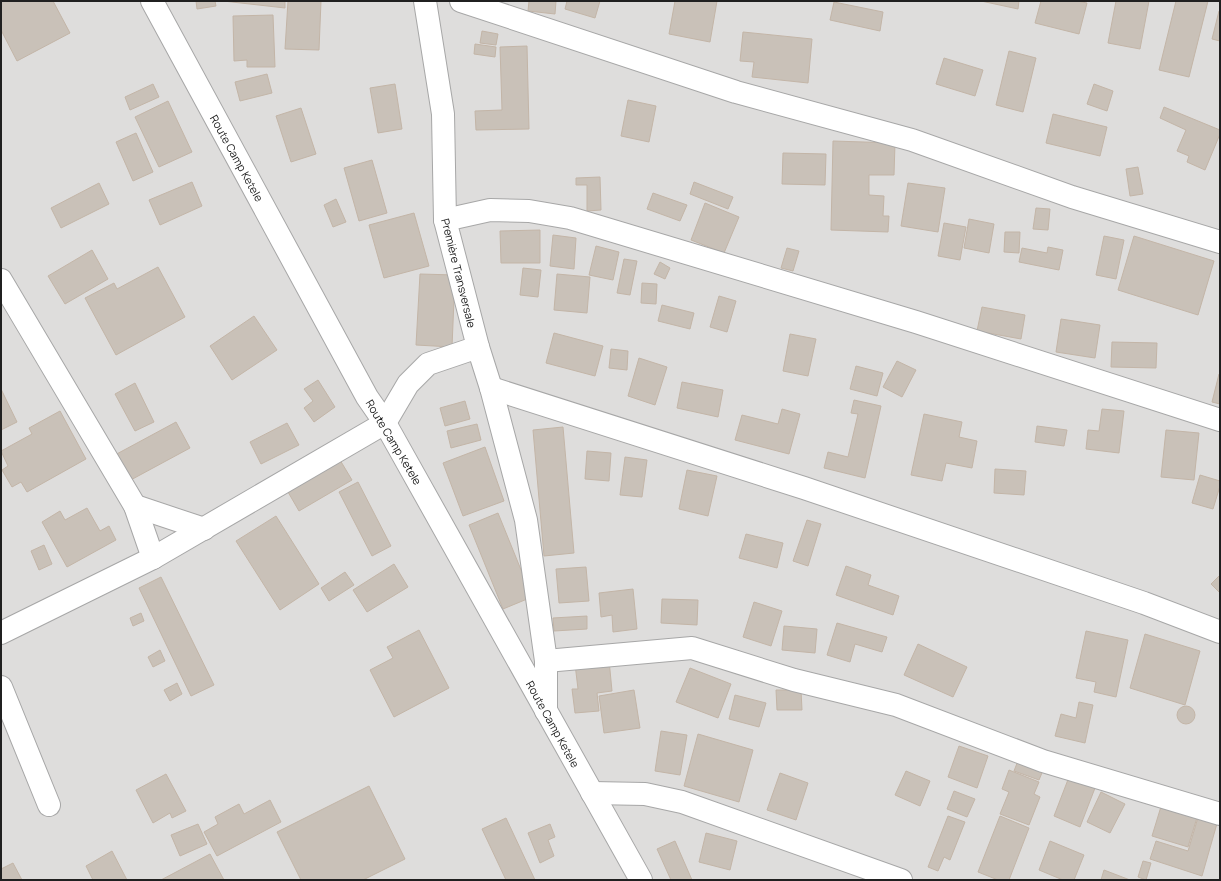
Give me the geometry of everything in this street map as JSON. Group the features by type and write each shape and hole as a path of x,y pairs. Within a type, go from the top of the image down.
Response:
{"street":[{"name":"Route Camp Ketele","path":"152,1 367,397 384,423 641,880"},
{"name":"Première Transversale","path":"425,1 443,114 445,220 478,347 491,388 526,520 546,661 546,711"},
{"path":"461,1 736,92 912,140 1072,197 1220,242"},
{"path":"445,220 490,210 529,211 570,218 916,322 1220,420"},
{"path":"1,280 135,506 153,558"},
{"path":"1,633 153,558 384,423 408,384 428,364 478,347"},
{"path":"491,388 812,491 1136,601 1220,632"},
{"path":"135,506 204,529"},
{"path":"546,661 692,648 794,680 896,705 1043,761 1220,814"},
{"path":"1,687 49,805"},
{"path":"592,793 646,794 682,802 901,880"}],"shaded area":[{"path":"1,1 1220,1 1220,880 1,880"}],"building":[{"path":"1,1 53,1 70,33 17,61 1,30"},
{"path":"196,1 215,1 216,6 197,9"},
{"path":"223,1 285,1 285,8"},
{"path":"288,1 321,1 319,50 285,49"},
{"path":"529,1 556,1 555,14 528,11"},
{"path":"567,1 600,1 595,18 565,9"},
{"path":"675,1 717,1 710,42 669,34"},
{"path":"981,1 1019,1 1018,9"},
{"path":"1041,1 1077,1 1087,3 1079,34 1035,23"},
{"path":"1116,1 1149,1 1140,49 1108,43"},
{"path":"1176,1 1208,1 1189,77 1159,70"},
{"path":"834,2 883,12 880,31 830,20"},
{"path":"1220,11 1220,41 1212,39"},
{"path":"273,15 275,67 247,67 247,60 234,61 233,16"},
{"path":"482,31 498,34 496,45 480,43"},
{"path":"743,32 812,39 808,83 752,77 754,62 740,61"},
{"path":"475,44 496,47 495,57 474,54"},
{"path":"527,46 529,129 476,130 475,111 502,110 500,47"},
{"path":"1009,51 1036,58 1023,112 996,105"},
{"path":"944,58 983,70 975,96 936,84"},
{"path":"267,74 272,93 240,101 235,82"},
{"path":"153,84 159,97 130,110 125,97"},
{"path":"395,84 402,129 378,133 370,88"},
{"path":"1094,84 1113,91 1107,111 1087,104"},
{"path":"628,100 656,106 649,142 621,136"},
{"path":"168,101 192,152 159,167 135,117"},
{"path":"1164,107 1220,130 1220,134 1205,170 1187,162 1189,156 1177,151 1186,130 1160,118"},
{"path":"301,108 316,154 291,162 276,116"},
{"path":"1053,114 1107,127 1100,156 1046,143"},
{"path":"136,133 153,172 133,181 116,142"},
{"path":"833,141 895,143 894,175 869,175 869,195 884,196 883,216 889,216 888,232 831,230"},
{"path":"783,153 826,154 825,185 782,184"},
{"path":"372,160 387,213 359,221 344,168"},
{"path":"1138,167 1143,194 1130,196 1126,169"},
{"path":"600,177 601,210 587,211 587,185 576,185 576,178"},
{"path":"192,182 202,206 160,225 149,200"},
{"path":"694,182 733,197 728,209 690,194"},
{"path":"99,183 109,204 61,228 51,208"},
{"path":"908,183 945,188 938,232 901,226"},
{"path":"653,193 687,205 680,221 647,209"},
{"path":"336,199 346,222 333,227 324,205"},
{"path":"705,203 739,217 724,253 691,240"},
{"path":"1036,208 1050,209 1048,230 1033,229"},
{"path":"414,213 429,266 384,278 369,225"},
{"path":"969,219 994,224 989,253 964,248"},
{"path":"944,223 966,227 960,260 938,256"},
{"path":"540,230 540,263 501,263 500,231"},
{"path":"1005,232 1020,232 1019,253 1004,252"},
{"path":"553,235 576,238 574,269 550,266"},
{"path":"1104,236 1124,240 1116,279 1096,275"},
{"path":"1134,236 1214,261 1198,315 1118,290"},
{"path":"596,246 619,252 613,280 589,275"},
{"path":"1048,247 1063,250 1059,270 1019,262 1022,248 1047,253"},
{"path":"787,248 799,251 793,271 781,268"},
{"path":"92,250 108,279 65,304 48,276"},
{"path":"624,259 637,261 630,295 617,293"},
{"path":"660,262 670,268 665,279 654,274"},
{"path":"158,267 185,317 116,355 85,298 114,283 117,289"},
{"path":"523,268 541,270 538,297 520,295"},
{"path":"420,274 455,275 452,347 416,345"},
{"path":"557,274 590,277 587,313 554,310"},
{"path":"642,283 657,284 656,304 641,303"},
{"path":"719,296 736,301 727,332 710,327"},
{"path":"662,305 694,313 690,329 658,321"},
{"path":"982,307 1025,315 1021,339 977,331"},
{"path":"254,316 277,350 232,380 210,346"},
{"path":"1061,319 1100,325 1095,358 1056,352"},
{"path":"554,333 603,346 595,376 546,363"},
{"path":"790,334 816,339 808,376 783,371"},
{"path":"1112,342 1157,343 1156,368 1111,367"},
{"path":"611,349 628,351 627,370 609,368"},
{"path":"639,358 667,367 655,405 628,396"},
{"path":"897,361 916,370 902,397 883,387"},
{"path":"856,366 883,373 877,396 850,389"},
{"path":"1220,374 1220,404 1212,402"},
{"path":"318,380 335,407 314,422 304,408 313,401 304,389"},
{"path":"682,382 723,390 718,417 677,408"},
{"path":"135,383 154,422 135,431 115,394"},
{"path":"1,389 17,422 1,430"},
{"path":"854,400 881,406 865,478 824,468 828,452 848,457 858,414 851,413"},
{"path":"465,401 470,419 445,426 440,408"},
{"path":"782,409 800,414 789,454 735,440 742,415 778,424"},
{"path":"1102,409 1124,411 1119,453 1086,449 1088,430 1099,431"},
{"path":"60,411 86,459 27,492 21,482 12,487 2,470 8,466 1,451 32,434 29,428"},
{"path":"924,414 962,422 959,437 977,441 972,468 946,463 942,481 911,475"},
{"path":"176,422 190,448 127,482 113,456"},
{"path":"287,423 299,445 261,464 250,442"},
{"path":"477,424 481,440 451,448 447,431"},
{"path":"1037,426 1067,430 1064,446 1035,442"},
{"path":"563,427 574,553 544,556 533,430"},
{"path":"1166,430 1199,433 1194,480 1161,477"},
{"path":"485,447 504,501 463,516 443,463"},
{"path":"587,451 611,453 609,481 585,479"},
{"path":"625,457 647,460 642,497 620,495"},
{"path":"340,460 352,480 299,511 288,492"},
{"path":"995,469 1026,471 1024,495 994,493"},
{"path":"687,470 717,476 708,516 679,509"},
{"path":"1200,475 1220,481 1220,486 1213,509 1192,503"},
{"path":"358,482 391,546 372,556 339,492"},
{"path":"87,508 100,531 109,526 116,540 67,567 42,522 60,511 65,520"},
{"path":"498,513 532,597 503,609 469,525"},
{"path":"276,516 319,584 280,610 236,541"},
{"path":"807,520 821,524 808,566 793,561"},
{"path":"746,534 783,543 777,568 739,558"},
{"path":"44,545 52,564 39,570 31,551"},
{"path":"394,564 408,587 367,612 353,590"},
{"path":"846,566 871,575 868,585 899,596 893,615 836,595"},
{"path":"586,567 589,601 559,603 556,569"},
{"path":"345,572 354,585 329,601 321,588"},
{"path":"1220,575 1220,593 1211,584"},
{"path":"161,577 214,685 191,696 139,588"},
{"path":"633,589 637,629 613,632 612,615 601,617 599,593"},
{"path":"662,599 698,600 697,625 661,623"},
{"path":"754,602 782,611 771,646 743,637"},
{"path":"141,613 144,621 133,626 130,618"},
{"path":"587,616 587,629 554,631 553,618"},
{"path":"837,623 887,637 882,652 855,644 850,662 827,655"},
{"path":"784,626 817,629 815,653 782,650"},
{"path":"419,630 449,688 394,717 370,670 393,658 387,647"},
{"path":"1086,631 1128,640 1116,697 1094,692 1096,682 1076,678"},
{"path":"1145,634 1200,651 1185,705 1130,688"},
{"path":"918,644 967,667 953,697 904,675"},
{"path":"160,650 165,661 153,667 148,657"},
{"path":"609,660 612,691 597,693 599,711 575,713 572,689 578,689 575,664"},
{"path":"690,668 731,684 718,718 676,702"},
{"path":"177,683 182,694 170,701 164,690"},
{"path":"634,690 640,728 604,733 599,696"},
{"path":"776,690 801,690 802,710 777,710"},
{"path":"735,695 766,703 759,727 729,719"},
{"path":"1079,702 1093,705 1085,743 1055,736 1061,714 1076,718"},
{"path":"1182,706 1190,706 1195,711 1193,722 1190,724 1182,724 1177,719 1177,711"},
{"path":"661,731 687,735 680,775 655,771"},
{"path":"698,734 753,750 739,802 684,786"},
{"path":"959,746 988,756 977,788 948,777"},
{"path":"1021,753 1046,763 1039,780 1014,771"},
{"path":"1009,770 1039,782 1034,794 1040,797 1029,825 1000,814 1009,792 1002,789"},
{"path":"906,771 930,781 920,806 895,795"},
{"path":"780,773 808,783 796,820 767,810"},
{"path":"166,774 186,811 172,818 170,813 153,823 136,790"},
{"path":"1069,777 1095,788 1080,827 1054,816"},
{"path":"369,786 405,859 363,880 301,880 277,832"},
{"path":"954,791 975,799 967,817 947,809"},
{"path":"1101,792 1125,804 1110,833 1087,822"},
{"path":"270,800 281,822 217,856 204,832 218,824 215,817 239,804 244,814"},
{"path":"1163,800 1199,811 1188,847 1152,836"},
{"path":"1199,814 1218,820 1202,876 1150,859 1156,841 1188,851"},
{"path":"948,816 965,822 950,860 944,857 938,871 928,867"},
{"path":"1000,816 1029,828 1009,880 998,880 978,872"},
{"path":"506,818 535,880 506,880 482,829"},
{"path":"198,824 207,844 180,856 171,835"},
{"path":"550,824 555,837 548,840 554,856 540,863 528,833"},
{"path":"706,833 737,841 730,870 699,862"},
{"path":"675,841 692,880 671,880 657,849"},
{"path":"1050,841 1084,855 1074,880 1063,880 1039,870"},
{"path":"112,851 127,880 93,880 86,866"},
{"path":"210,854 224,880 161,880"},
{"path":"1143,861 1151,863 1146,880 1138,877"},
{"path":"13,863 22,880 1,880 1,869"},
{"path":"1104,870 1130,880 1101,880"}]}
